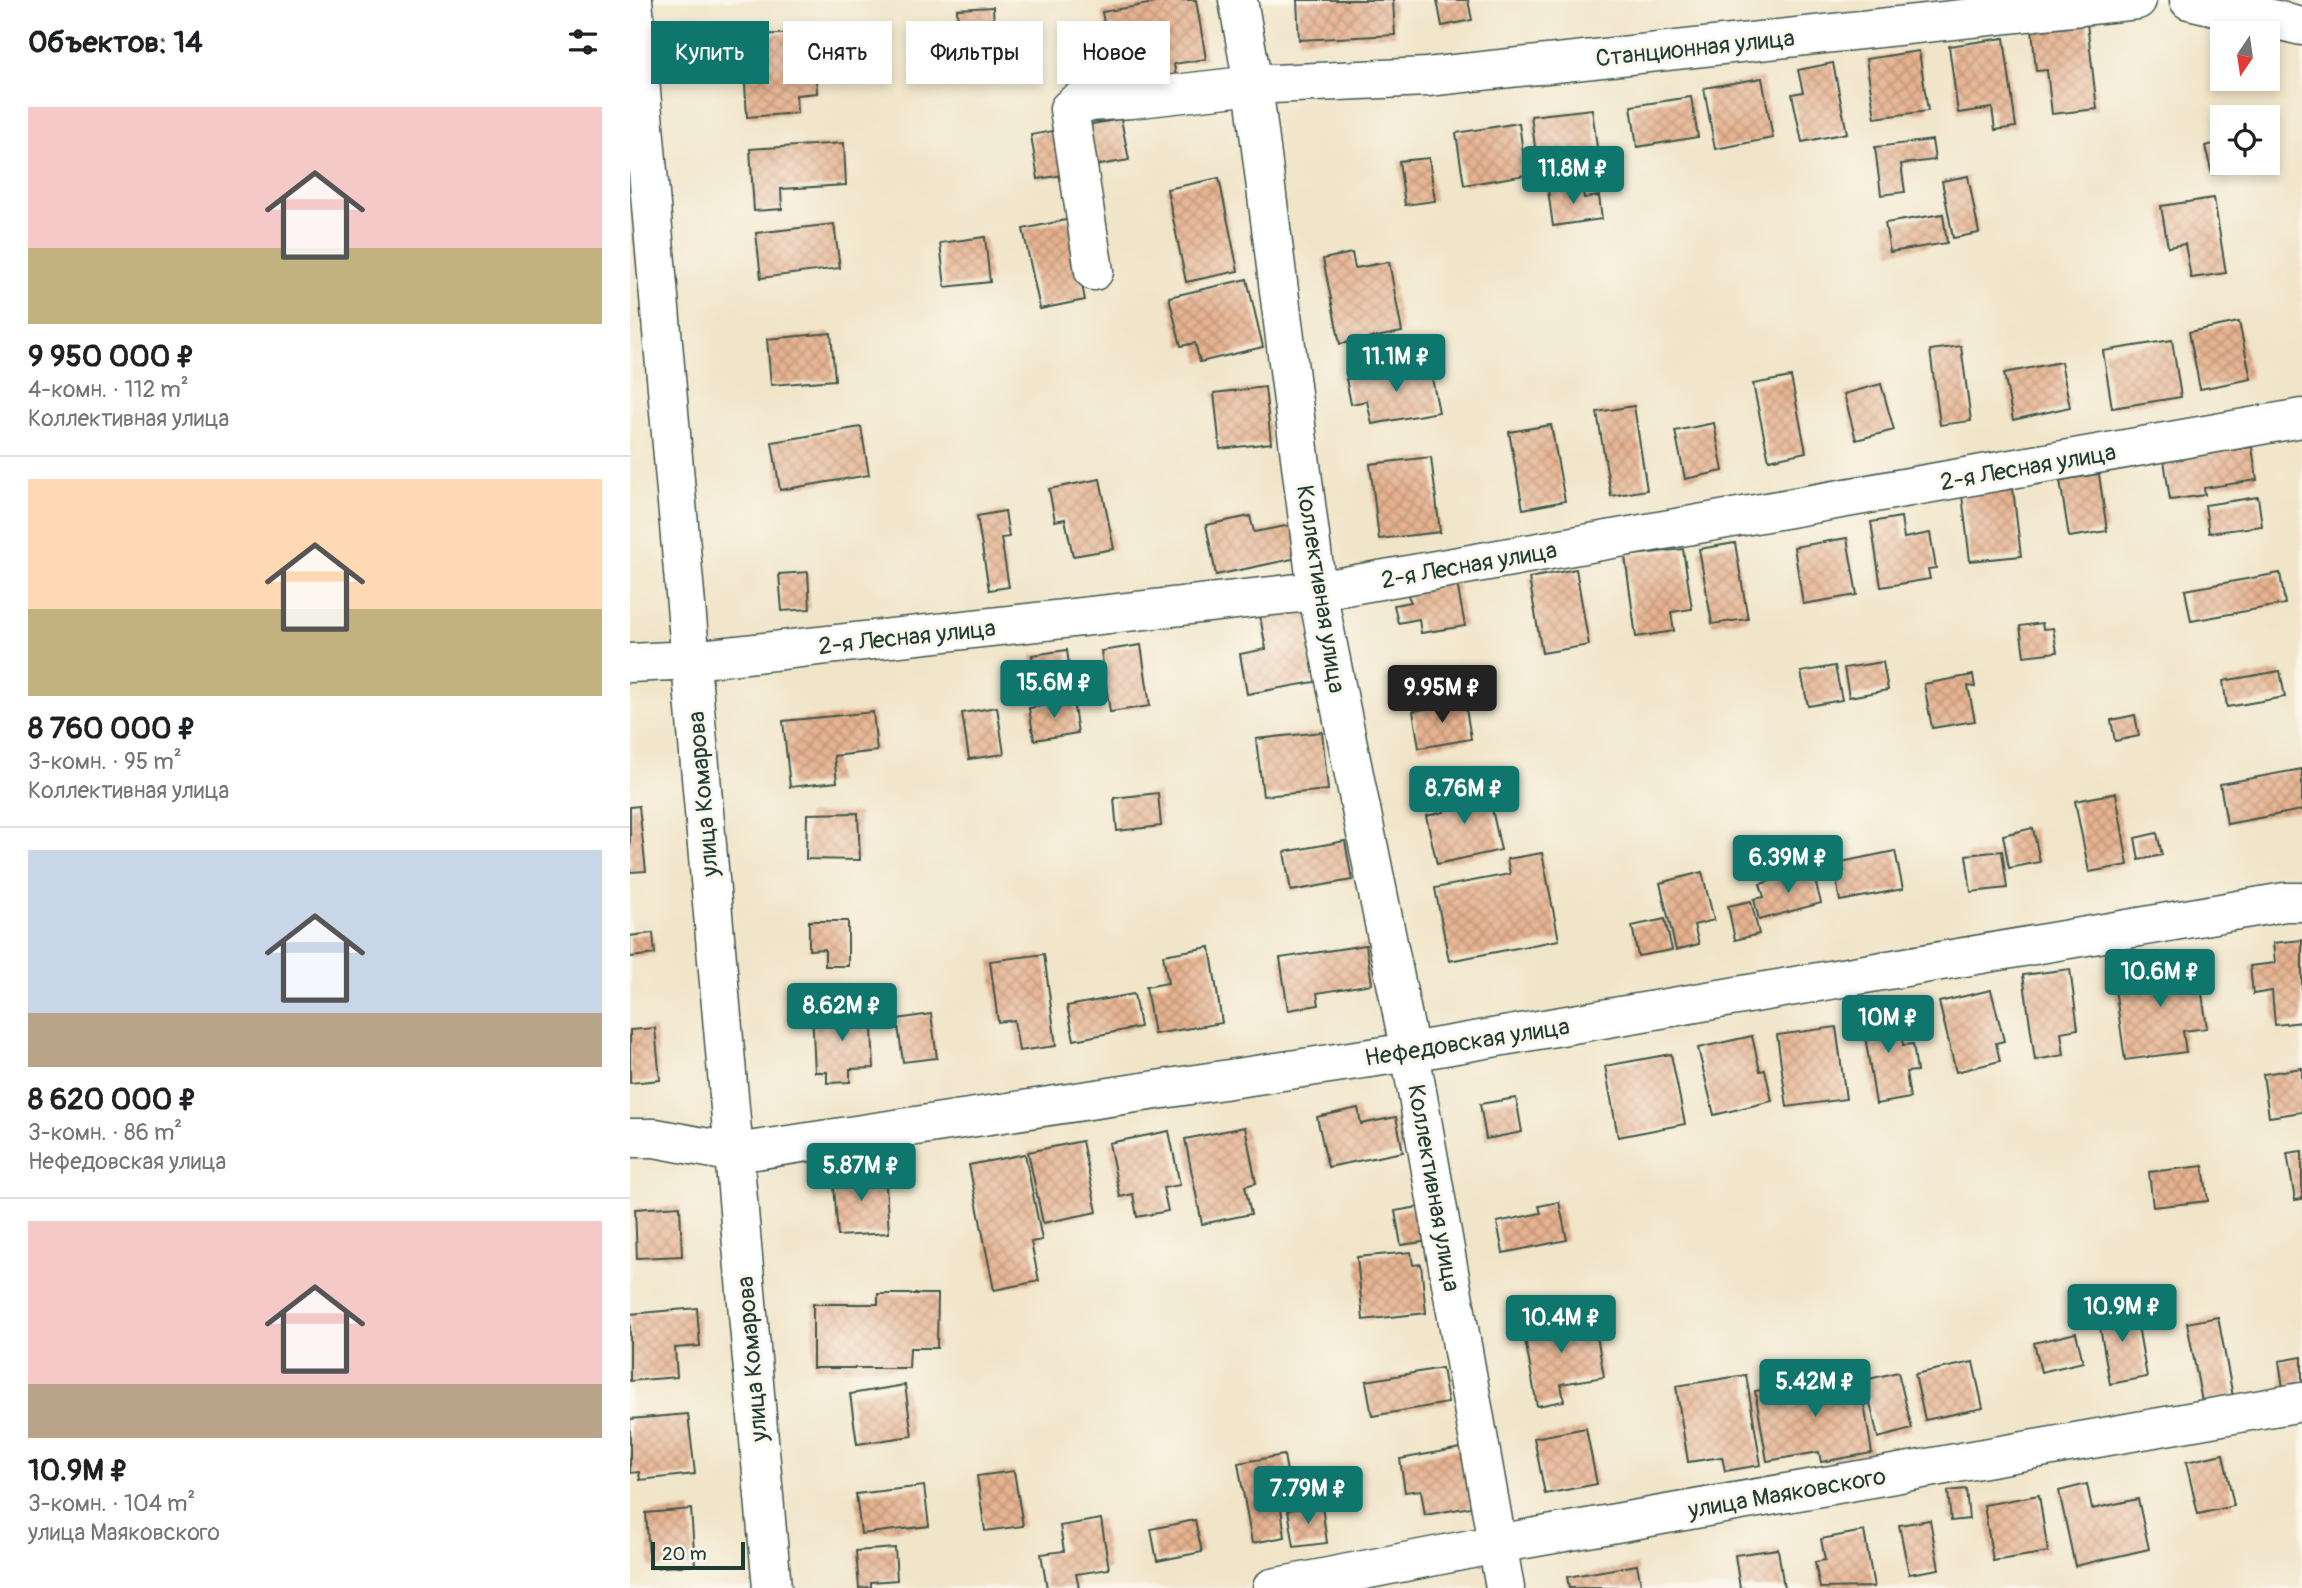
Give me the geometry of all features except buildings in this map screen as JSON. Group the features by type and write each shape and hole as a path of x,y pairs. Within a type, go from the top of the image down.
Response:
{"street":[{"name":"улица Комарова","path":"633,0 772,1588"},
{"name":"Коллективная улица","path":"1238,0 1253,85 1317,592 1410,1052 1505,1588"},
{"name":"Станционная улица","path":"1094,271 1069,109 1076,103 1253,85 1427,77 2137,0"},
{"path":"2189,0 2302,26"},
{"name":"2-я Лесная улица","path":"630,663 692,660 1317,592 2302,418"},
{"name":"Нефедовская улица","path":"630,1138 655,1138 735,1153 1410,1052 2302,902"},
{"name":"улица Маяковского","path":"1272,1588 1497,1544 2302,1402"}]}
